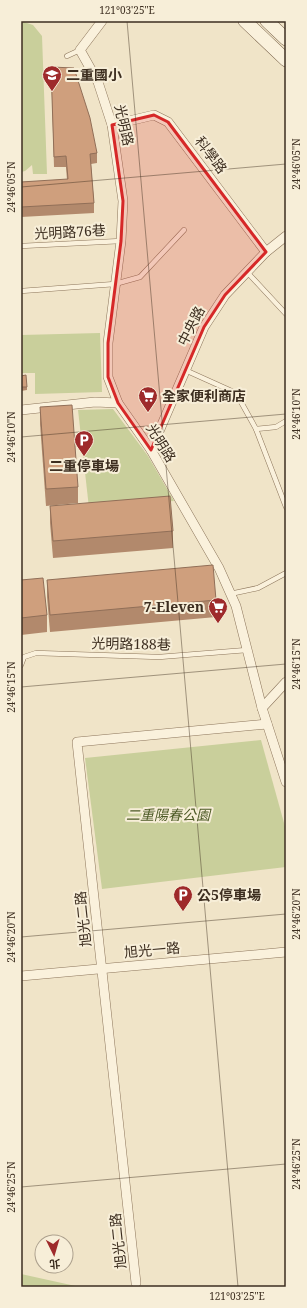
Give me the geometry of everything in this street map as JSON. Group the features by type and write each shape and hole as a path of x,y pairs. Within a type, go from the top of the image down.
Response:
{"main road":[{"path":"245,21 286,60"},
{"path":"267,21 286,39"}],"street":[{"path":"80,50 99,22"},
{"name":"光明路","path":"80,50 98,82 112,125 123,201 121,241 108,343 108,377 118,403 151,450 219,568 236,606 262,708 286,782"},
{"name":"科學路","path":"112,125 154,115 168,122 266,252"},
{"name":"中央路","path":"151,450 204,327 225,295 266,252 286,236"},
{"path":"21,410 95,402 118,403"},
{"path":"262,708 286,682"},
{"name":"旭光二路","path":"136,1283 77,742 267,724"},
{"name":"旭光一路","path":"21,976 286,952"}],"lane":[{"path":"66,56 80,50"},
{"path":"21,291 115,284 140,277 184,230"},
{"name":"光明路76巷","path":"21,246 121,241"},
{"path":"247,272 286,314"},
{"path":"185,370 236,393 256,429 286,506"},
{"path":"256,429 276,427 286,421"},
{"path":"230,594 258,588 286,573"},
{"name":"光明路188巷","path":"21,665 24,657 36,653 158,657 247,650"}],"highlighted area":[{"path":"154,115 168,122 266,252 225,295 204,327 151,450 118,403 108,377 108,343 121,241 123,201 112,125"}],"green space":[{"path":"21,21 33,25 42,36 47,174 33,174 32,165 25,171 21,172"},
{"path":"100,333 102,392 35,394 35,373 21,373 21,335"},
{"path":"113,409 148,456 174,501 89,508 78,410"},
{"name":"二重陽春公園","path":"261,740 286,830 286,867 102,889 85,758"},
{"path":"21,1274 80,1287 21,1287"}],"building":[{"path":"51,67 74,68 90,118 97,153 90,154 94,203 21,207 21,182 68,179 66,156 54,157"},
{"path":"26,375 27,387 21,387 21,376"},
{"path":"72,405 78,487 46,489 40,407"},
{"path":"170,496 173,531 53,541 50,506"},
{"path":"213,565 216,600 50,615 47,580"},
{"path":"43,578 47,615 21,618 21,580"}],"place":[{"name":"二重國小","path":"52,92"},
{"name":"全家便利商店","path":"148,413"},
{"name":"二重停車場","path":"84,457"},
{"name":"7-Eleven","path":"218,624"},
{"name":"公5停車場","path":"183,912"}]}
